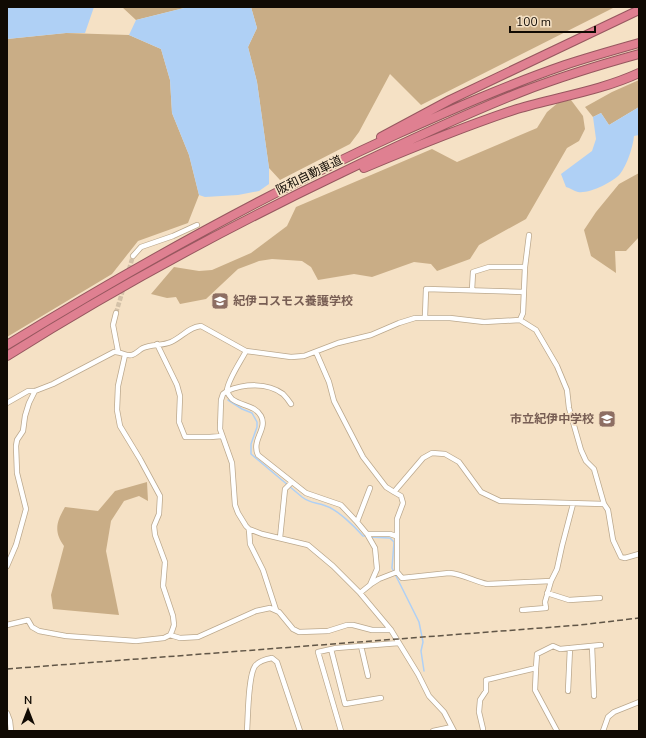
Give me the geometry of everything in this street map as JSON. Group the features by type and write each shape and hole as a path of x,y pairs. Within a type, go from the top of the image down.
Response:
{"highway":[{"path":"321,170 450,100 639,10"},
{"name":"阪和自動車道","path":"7,345 156,256 321,170 415,126 522,81 564,66 639,43"},
{"name":"阪和自動車道","path":"7,356 93,304 194,246 291,197 451,121 517,94 564,76 639,55"},
{"path":"291,197 450,133 517,109 607,85 639,73"}],"street":[{"path":"132,256 142,246 173,236 197,225"},
{"path":"520,320 523,313 525,267 529,235"},
{"path":"472,290 473,272 489,267 525,267"},
{"path":"424,317 426,290 524,292"},
{"path":"116,314 113,325 118,352"},
{"path":"7,403 28,391 35,391 53,384 114,352 132,355 143,348 168,343 181,337 194,327 201,326 246,351 291,357 304,356 338,343 371,335 399,323 416,318 450,318 484,322 520,320 536,330 557,366 567,390 581,450 586,461 594,469 604,504 608,510 613,540 621,557 625,558 639,554"},
{"path":"158,344 177,385 180,396 179,422 185,437 222,436"},
{"path":"246,351 235,372 229,379 227,391 232,399 254,408 261,416 263,425 255,445 255,450 258,455 306,493 341,505 357,522 367,534 375,548 377,569 370,585"},
{"path":"316,352 329,382 334,401 363,457 386,488 401,496 403,503 397,519 396,536 398,544 397,572 402,578 456,573 477,582 487,584 551,581"},
{"path":"125,355 118,386 116,410 120,426 160,496 159,514 154,526 164,562 163,586 173,616 174,624 170,635"},
{"path":"276,610 262,570 250,544 249,529 238,514 235,505 232,463 220,429 221,400 223,394 238,386 257,386 271,388 283,394 291,404"},
{"path":"7,566 16,545 26,509 17,473 16,446 17,440 23,431 29,403 35,391"},
{"path":"394,492 423,458 432,453 445,454 459,462 481,492 500,501 604,504"},
{"path":"280,538 285,490 292,482"},
{"path":"357,522 370,488"},
{"path":"522,610 546,608 545,602 547,593 557,569 573,504"},
{"path":"249,529 308,545 333,566 360,593 391,630 418,674 429,696 444,712 453,729 433,731"},
{"path":"367,534 390,534 396,536"},
{"path":"360,593 379,579 397,572"},
{"path":"547,593 569,600 600,598"},
{"path":"7,625 28,620 32,626 39,631 66,636 136,641 164,638 170,635 180,638 198,637 256,611 270,608 279,612 293,629 299,632 328,630 347,626 372,630 391,630"},
{"path":"341,731 318,652 331,649 399,643"},
{"path":"557,731 535,690 536,654 553,646 570,648 601,645"},
{"path":"361,646 368,676"},
{"path":"592,646 594,696"},
{"path":"568,691 570,648"},
{"path":"331,649 345,704 381,698"},
{"path":"247,731 252,674 255,666 263,660 272,658 277,662 300,731"},
{"path":"483,729 479,712 480,700 486,691 486,680 536,668"},
{"path":"603,731 608,717 614,712 639,702"},
{"path":"7,712 11,731"}],"shaded area":[{"path":"122,7 188,7 136,20"},
{"path":"251,7 615,7 421,105 390,74 359,132 350,144 280,180 269,168 257,82 248,47 257,28"},
{"path":"66,33 129,35 161,49 170,80 172,113 189,155 199,195 188,223 138,241 112,274 7,337 7,39"},
{"path":"639,80 639,107 609,125 601,113 593,117 585,107 612,92"},
{"path":"571,100 583,116 585,129 579,141 567,148 526,219 479,245 470,259 437,271 431,264 414,262 372,277 354,274 318,280 311,267 302,261 272,259 259,261 238,269 206,299 180,304 176,297 167,298 151,294 174,267 199,271 212,270 251,253 287,226 296,207 432,149 457,162 537,128 547,112 559,102"},
{"path":"639,173 639,237 626,251 615,251 616,273 591,256 584,230 596,212 619,184"},
{"path":"147,482 148,501 139,496 124,501 111,521 106,551 119,615 53,609 51,595 64,546 58,536 57,526 65,507 98,511 115,491"}],"water":[{"path":"7,7 94,7 85,33 66,33 7,39"},
{"path":"188,7 251,7 257,28 248,47 257,82 269,168 269,184 259,191 238,195 205,197 199,195 189,155 172,113 170,80 161,49 129,35 136,20"},
{"path":"639,107 639,135 634,136 629,156 620,174 607,184 588,191 578,192 566,187 561,174 592,151 596,139 593,117 601,113 609,125"}],"waterway":[{"path":"228,400 242,409 252,413 257,422 257,427 251,444 251,454 302,497 308,501 323,505 336,511 363,536 366,536"},
{"path":"369,537 390,538 394,542 392,568 419,622 423,642 421,651 424,671"}],"tunnel":[{"path":"116,313 133,256"}],"railway":[{"path":"7,669 580,625 639,618"}],"place":[{"name":"紀伊コスモス養護学校","path":"220,301"},
{"name":"市立紀伊中学校","path":"607,419"}]}
